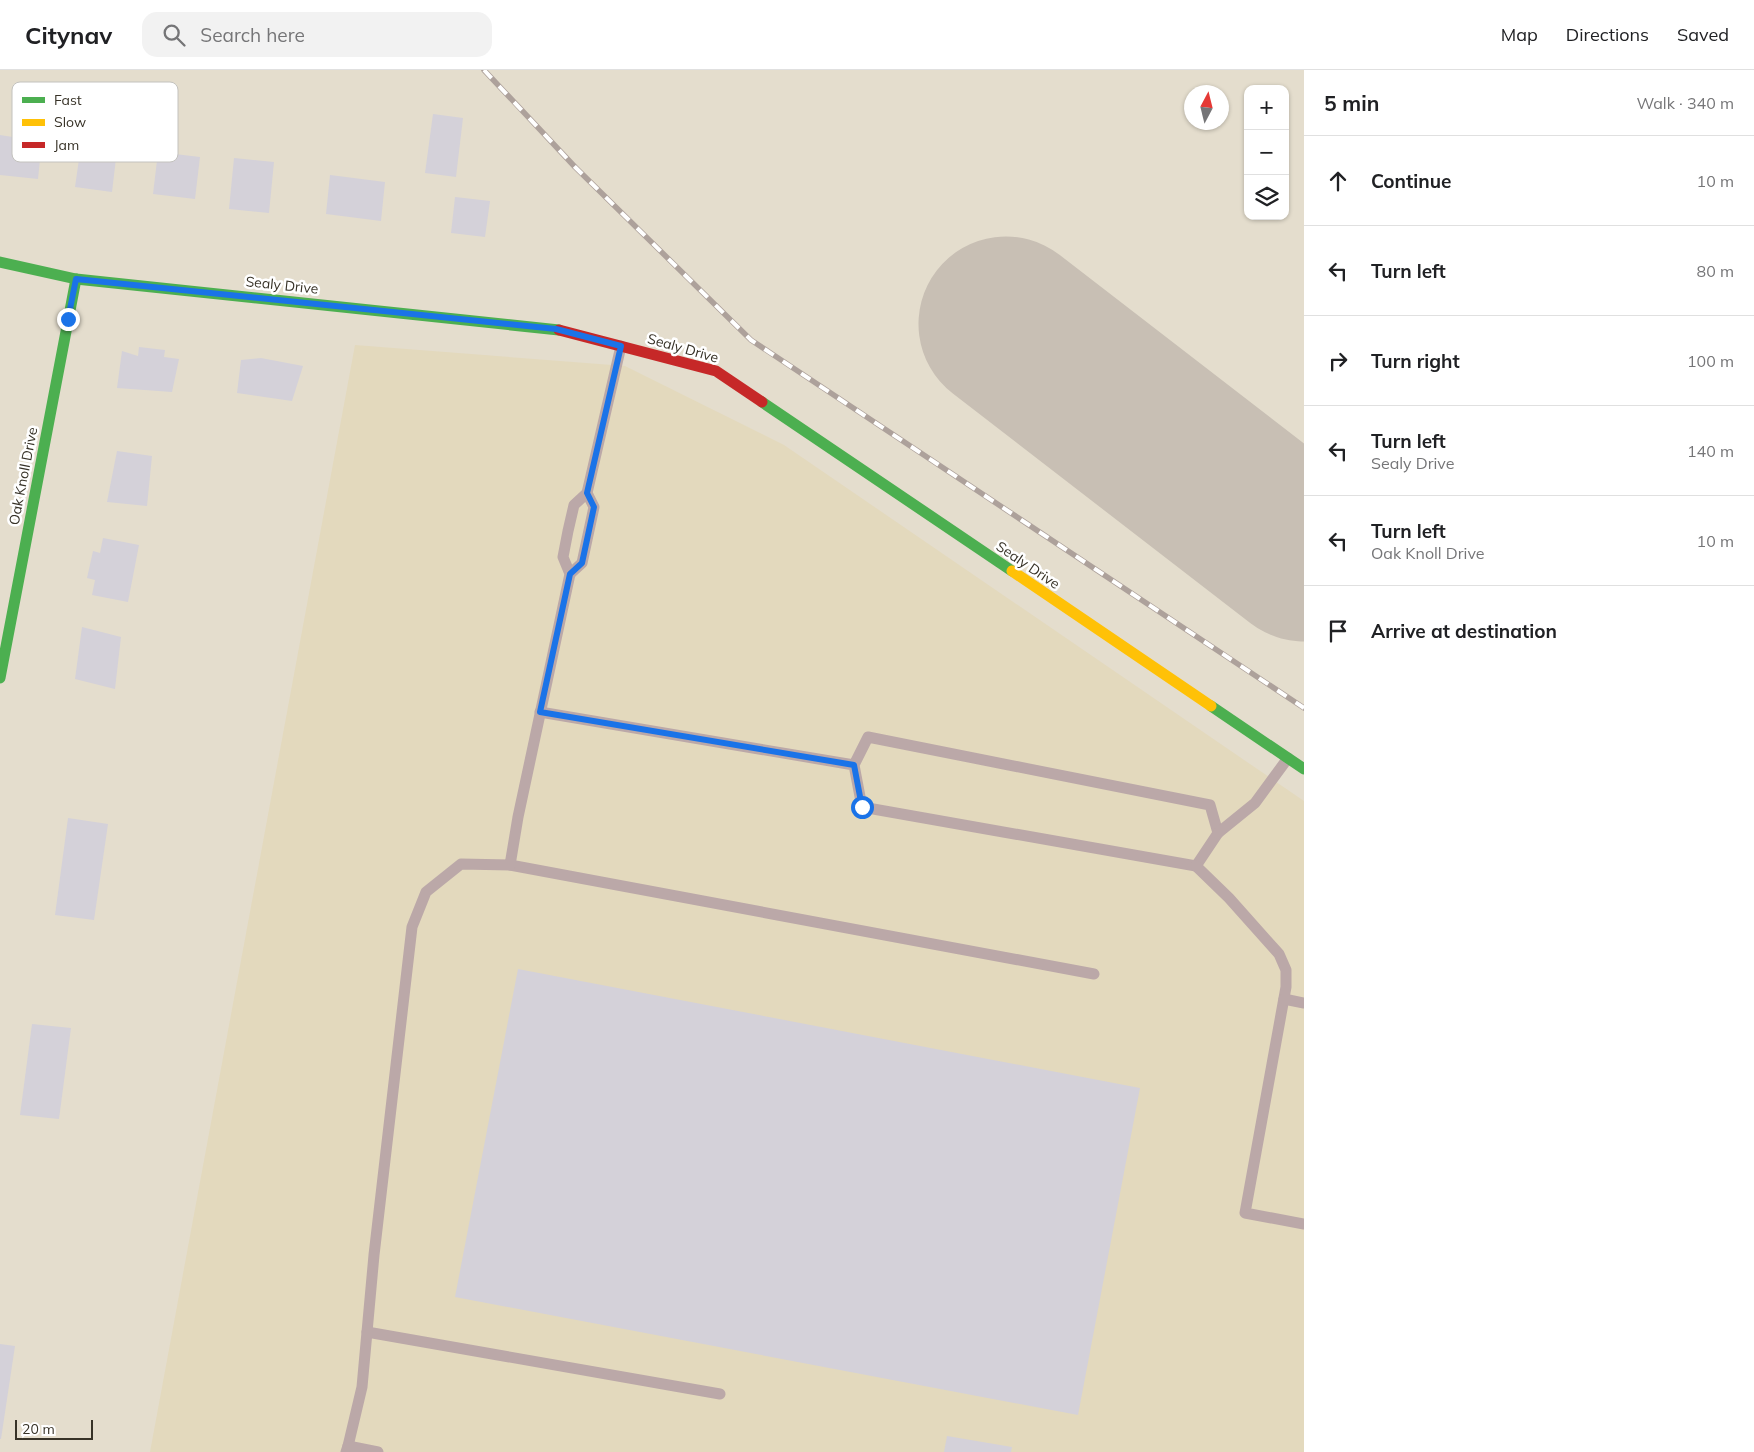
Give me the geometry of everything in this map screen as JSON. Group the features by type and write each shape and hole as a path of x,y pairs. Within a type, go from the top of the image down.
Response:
{"street":[{"name":"Sealy Drive","path":"0,262 76,279 556,329 716,371 1304,769"},
{"name":"Oak Knoll Drive","path":"0,678 76,279"}],"lane":[{"path":"510,865 540,712 570,574 563,557 568,531 574,504 587,493 621,346"},
{"path":"570,574 582,563 594,507 587,493"},
{"path":"540,712 854,765"},
{"path":"1218,833 1210,805 868,737 854,765 862,807 1196,866 1229,898 1279,954 1286,970 1284,999 1246,1213 1304,1224"},
{"path":"1196,866 1218,833 1255,803 1288,758"},
{"path":"378,1452 347,1449 362,1387 412,927 426,892 461,864 510,865 1094,974"},
{"path":"1284,999 1304,1003"},
{"path":"367,1332 720,1394"}],"shaded area":[{"path":"355,345 625,366 784,445 1304,801 1304,1452 150,1452"}],"building":[{"path":"433,114 463,118 456,177 425,173"},
{"path":"0,135 12,137 12,162 40,162 38,179 0,175"},
{"path":"178,154 200,157 195,199 153,194 157,162 178,162"},
{"path":"234,158 274,162 269,213 229,209"},
{"path":"79,162 116,162 112,192 75,187"},
{"path":"330,175 385,182 381,221 326,214"},
{"path":"455,197 490,201 485,237 451,233"},
{"path":"139,347 165,350 164,357 179,359 172,392 117,388 122,351 138,356"},
{"path":"261,358 303,366 292,401 237,393 241,360"},
{"path":"117,451 152,456 147,506 107,502"},
{"path":"103,538 139,545 128,602 92,595 95,580 87,578 93,551 100,553"},
{"path":"82,627 121,637 115,689 75,679"},
{"path":"68,818 108,824 94,920 55,915"},
{"path":"518,969 1140,1088 1078,1415 455,1297"},
{"path":"32,1024 71,1028 59,1119 20,1115"},
{"path":"0,1344 15,1346 1,1439 0,1439"},
{"path":"947,1436 1012,1447 1011,1452 944,1452"}],"runway":[{"path":"1006,324 1304,554"}],"railway":[{"path":"484,70 575,167 751,340 1304,708"}],"traffic: fast":[{"path":"0,262 76,279 559,330"},
{"path":"0,678 76,279"},
{"path":"762,402 1012,571"},
{"path":"1211,706 1304,769"}],"traffic: slow":[{"path":"1012,571 1211,706"}],"traffic: jam":[{"path":"559,330 716,371 762,402"}],"route":[{"path":"68,319 76,279 556,329 621,346 587,493 594,507 582,563 570,574 540,712 854,765 862,807"}]}
